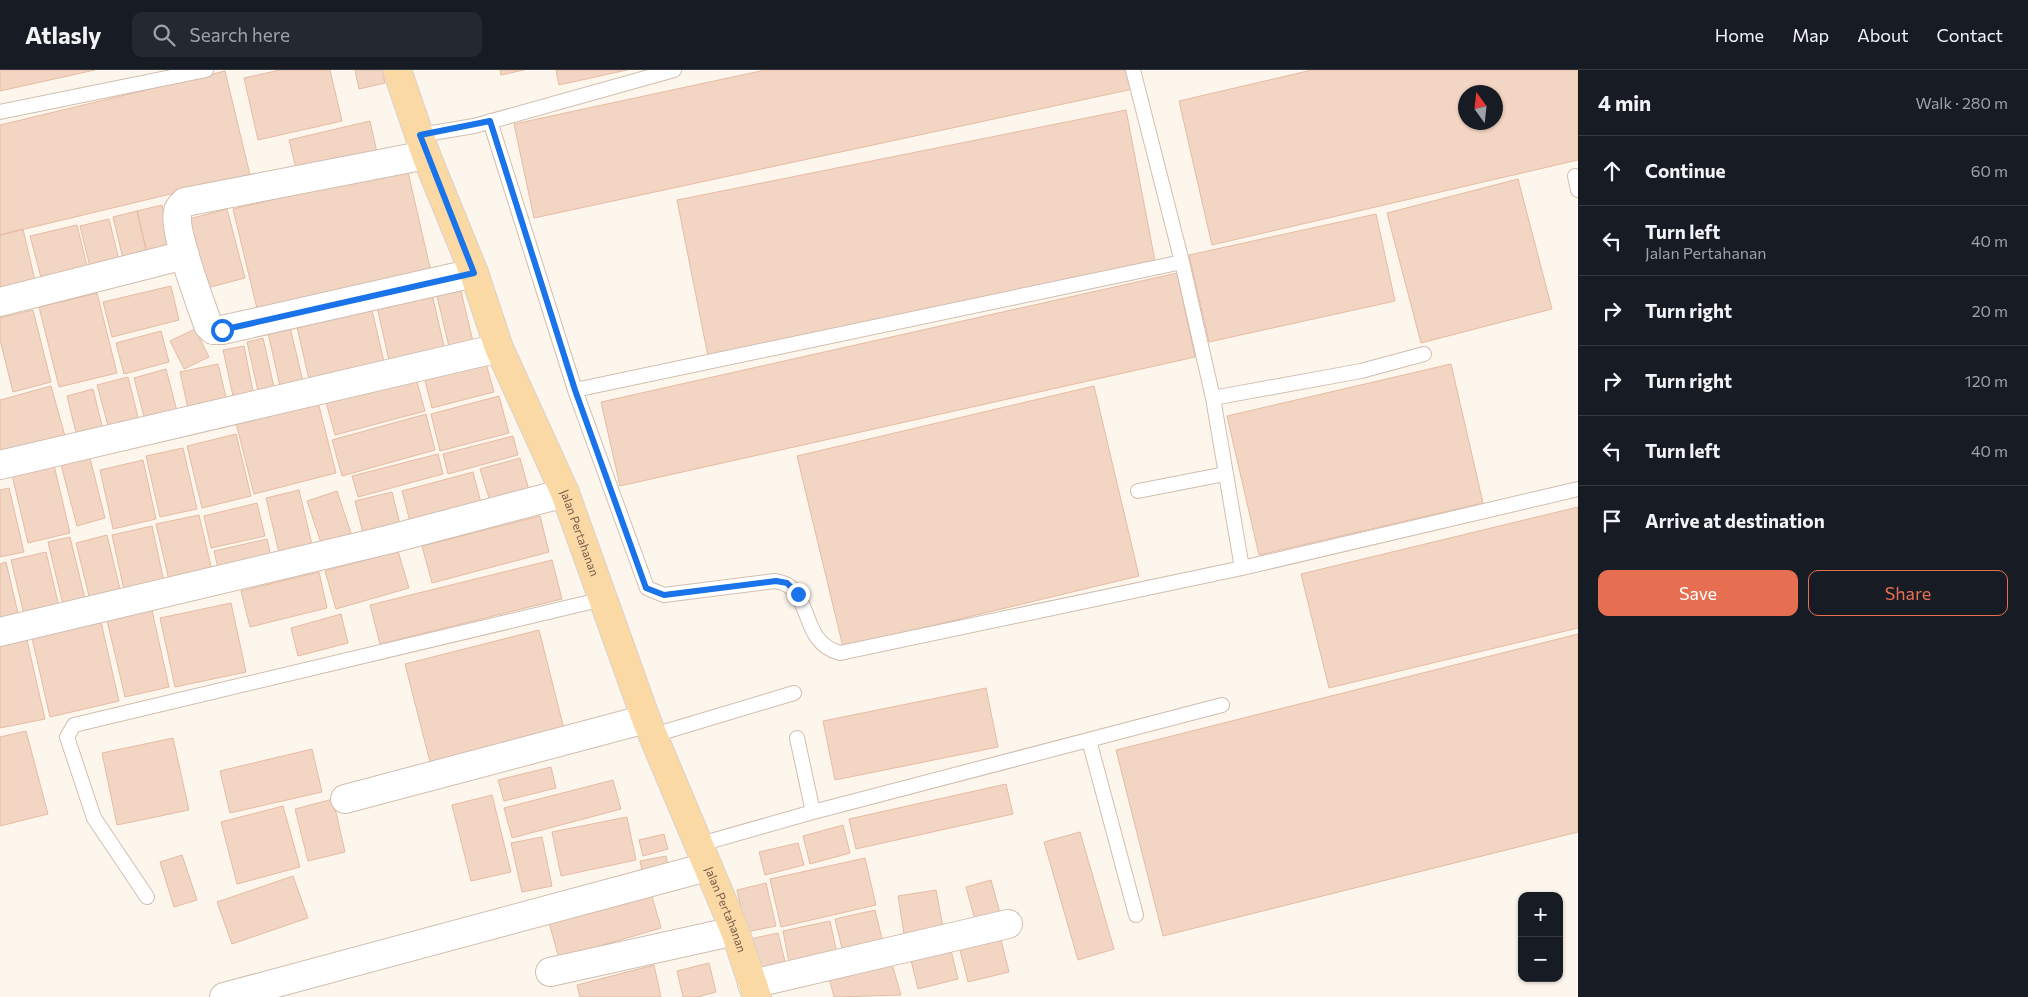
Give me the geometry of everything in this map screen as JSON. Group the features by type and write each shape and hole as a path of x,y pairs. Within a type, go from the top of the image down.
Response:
{"main road":[{"name":"Jalan Pertahanan","path":"397,70 423,145 474,273 499,348 565,493 650,727 702,856 735,931 754,991"}],"street":[{"path":"423,145 185,202 178,209 176,218 185,255 208,325 214,330 222,330 474,273"},
{"path":"0,302 185,255"},
{"path":"0,464 499,348"},
{"path":"0,632 387,540 565,493"},
{"path":"344,799 650,727"},
{"path":"224,997 702,856"},
{"path":"754,991 1008,924"},
{"path":"550,972 735,931"}],"lane":[{"path":"0,112 206,70"},
{"path":"423,145 490,121 674,70"},
{"path":"1134,70 1182,262 1213,398 1242,568"},
{"path":"490,121 575,390 646,588 664,595 776,581 787,583 798,594 818,641 828,650 840,653 1242,568 1578,489"},
{"path":"575,390 1182,262"},
{"path":"1213,398 1361,371 1424,354"},
{"path":"1138,491 1225,474"},
{"path":"147,897 94,818 67,737 74,725 603,599"},
{"path":"650,727 794,692"},
{"path":"702,856 813,812 1222,705"},
{"path":"797,738 813,812"},
{"path":"1089,740 1136,915"}],"building":[{"path":"0,70 95,70 0,91"},
{"path":"280,70 330,70 342,121 258,140 244,78"},
{"path":"355,70 382,70 385,83 359,89"},
{"path":"500,70 524,70 501,75"},
{"path":"556,70 627,70 559,85"},
{"path":"765,70 1128,70 1133,89 534,218 514,124"},
{"path":"1312,70 1578,70 1578,160 1212,245 1179,101"},
{"path":"225,71 250,175 0,235 0,125"},
{"path":"1126,110 1156,266 708,356 677,200"},
{"path":"370,121 378,157 298,176 289,140"},
{"path":"407,168 432,276 259,317 233,209"},
{"path":"1518,179 1552,309 1421,343 1387,213"},
{"path":"162,205 174,255 149,262 137,211"},
{"path":"227,209 245,278 207,288 189,219"},
{"path":"137,211 149,262 125,267 113,217"},
{"path":"1376,214 1395,301 1209,342 1189,255"},
{"path":"109,219 121,268 92,275 80,226"},
{"path":"77,225 89,274 43,285 30,236"},
{"path":"23,229 37,289 0,298 0,235"},
{"path":"1177,273 1195,357 620,486 601,402"},
{"path":"171,286 179,320 112,337 103,302"},
{"path":"460,287 475,350 451,355 436,292"},
{"path":"97,293 117,373 59,387 39,307"},
{"path":"432,294 446,355 391,369 377,307"},
{"path":"33,310 51,382 13,392 0,340 0,318"},
{"path":"372,310 386,371 311,388 297,327"},
{"path":"290,327 305,390 282,395 268,333"},
{"path":"195,329 209,357 184,369 170,341"},
{"path":"161,331 169,362 124,374 116,343"},
{"path":"263,338 276,396 260,400 247,342"},
{"path":"244,346 255,401 235,405 223,350"},
{"path":"484,356 494,392 432,408 423,373"},
{"path":"218,364 229,409 190,418 180,372"},
{"path":"1451,364 1483,503 1259,555 1227,416"},
{"path":"166,369 178,415 146,424 134,378"},
{"path":"414,371 425,411 335,435 324,395"},
{"path":"128,377 140,425 110,433 97,385"},
{"path":"51,386 65,436 0,453 0,400"},
{"path":"1094,386 1139,576 843,647 797,456"},
{"path":"93,389 104,434 78,441 67,396"},
{"path":"499,396 509,433 440,451 431,414"},
{"path":"318,402 336,473 254,494 236,423"},
{"path":"426,414 435,450 342,476 332,440"},
{"path":"236,434 251,496 202,508 187,446"},
{"path":"513,436 518,455 448,474 443,454"},
{"path":"183,448 197,509 160,517 146,456"},
{"path":"89,454 105,518 77,526 60,461"},
{"path":"438,454 443,474 358,497 352,476"},
{"path":"520,458 532,501 493,511 480,469"},
{"path":"143,460 156,519 113,529 100,470"},
{"path":"54,465 70,533 28,543 12,475"},
{"path":"473,472 484,514 413,533 402,491"},
{"path":"9,488 24,552 0,557 0,490"},
{"path":"299,490 314,553 281,561 266,498"},
{"path":"337,491 353,539 323,549 307,501"},
{"path":"392,492 402,532 365,541 355,501"},
{"path":"257,503 265,536 211,548 204,516"},
{"path":"1578,507 1578,628 1329,688 1301,574"},
{"path":"199,515 214,579 171,589 156,524"},
{"path":"540,516 549,552 432,583 422,546"},
{"path":"152,526 166,591 126,599 112,535"},
{"path":"107,535 121,593 90,600 76,543"},
{"path":"70,537 87,607 65,613 48,542"},
{"path":"267,539 273,565 220,577 214,551"},
{"path":"398,551 409,588 336,609 325,571"},
{"path":"46,552 61,615 26,623 11,560"},
{"path":"552,560 562,599 380,644 370,605"},
{"path":"6,562 21,626 0,630 0,564"},
{"path":"319,572 327,608 250,627 241,591"},
{"path":"231,603 246,672 175,687 160,618"},
{"path":"151,606 169,687 125,697 106,616"},
{"path":"341,614 348,643 298,656 291,628"},
{"path":"101,622 119,701 50,717 32,638"},
{"path":"539,630 565,733 431,766 405,664"},
{"path":"1578,634 1578,832 1163,936 1116,750"},
{"path":"26,636 45,719 0,728 0,642"},
{"path":"986,688 998,747 835,780 823,721"},
{"path":"26,731 48,814 0,826 0,737"},
{"path":"173,738 189,810 117,825 102,753"},
{"path":"312,749 322,792 230,813 220,771"},
{"path":"551,767 556,788 504,801 498,780"},
{"path":"613,780 621,809 512,838 504,808"},
{"path":"1006,784 1013,814 856,849 849,819"},
{"path":"492,795 511,872 471,881 452,805"},
{"path":"333,799 345,852 308,861 295,809"},
{"path":"283,806 300,867 237,884 221,822"},
{"path":"627,817 636,860 561,876 552,832"},
{"path":"843,825 850,853 810,864 803,836"},
{"path":"1080,832 1114,949 1078,960 1044,842"},
{"path":"664,834 668,849 643,856 639,840"},
{"path":"542,837 552,886 522,892 511,843"},
{"path":"798,843 804,865 765,875 759,852"},
{"path":"182,855 197,900 174,907 160,862"},
{"path":"666,856 670,875 644,881 640,861"},
{"path":"865,858 876,905 781,927 770,879"},
{"path":"293,876 308,918 232,944 217,902"},
{"path":"991,880 1000,913 975,920 966,887"},
{"path":"766,883 776,926 746,932 737,890"},
{"path":"936,890 943,927 904,934 898,896"},
{"path":"651,893 661,928 559,958 549,923"},
{"path":"875,910 885,951 845,961 835,919"},
{"path":"830,921 839,963 791,973 783,931"},
{"path":"998,928 1009,972 968,982 957,938"},
{"path":"778,933 788,974 760,980 750,939"},
{"path":"948,938 958,979 918,989 908,948"},
{"path":"890,957 901,995 834,997 828,974"},
{"path":"709,963 716,992 698,997 683,997 677,971"},
{"path":"654,965 661,997 580,997 577,985"}],"route":[{"path":"222,330 474,273 426,155 420,135 474,126 490,121 575,390 646,588 664,595 688,594 776,581 787,583 798,594"}]}
